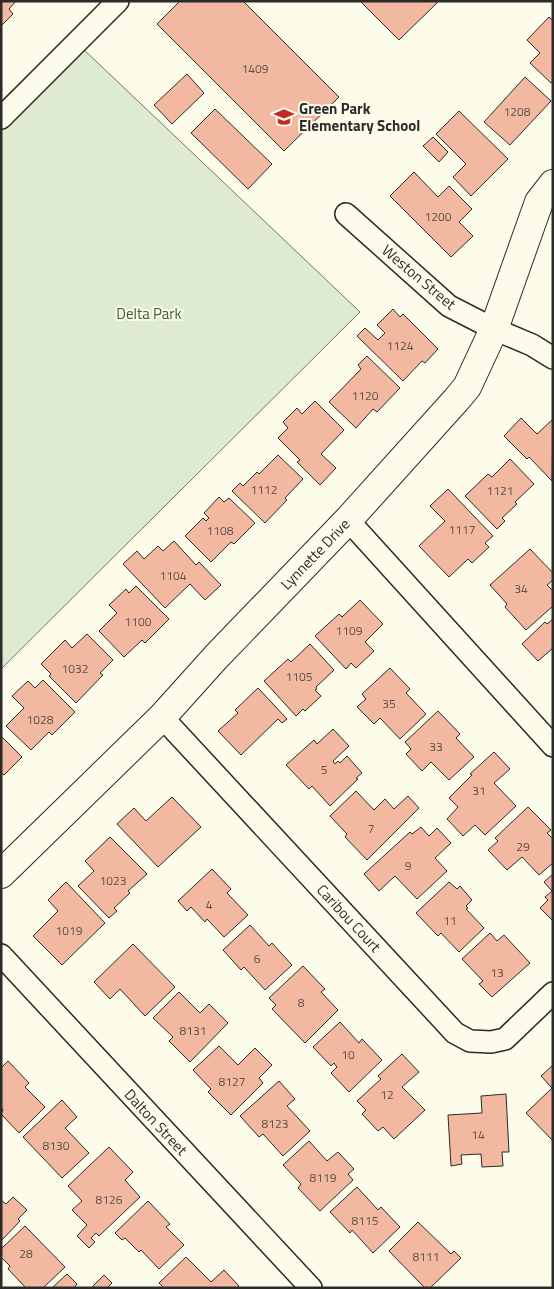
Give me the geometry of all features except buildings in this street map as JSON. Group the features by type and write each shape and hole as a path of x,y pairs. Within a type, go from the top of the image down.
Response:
{"street":[{"path":"1,118 118,1"},
{"name":"Lynnette Drive","path":"1,874 162,717 216,656 348,520 458,399 494,329 539,202 553,184"},
{"name":"Weston Street","path":"346,214 449,306 494,329 532,345 553,358"},
{"path":"348,520 553,746"},
{"name":"Caribou Court","path":"162,717 456,1033 470,1042 491,1042 505,1039 553,993"},
{"name":"Dalton Street","path":"1,955 311,1288"}],"green space":[{"name":"Delta Park","path":"80,46 360,312 1,669 1,126"}],"place":[{"name":"Green Park Elementary School","path":"284,117"}]}
